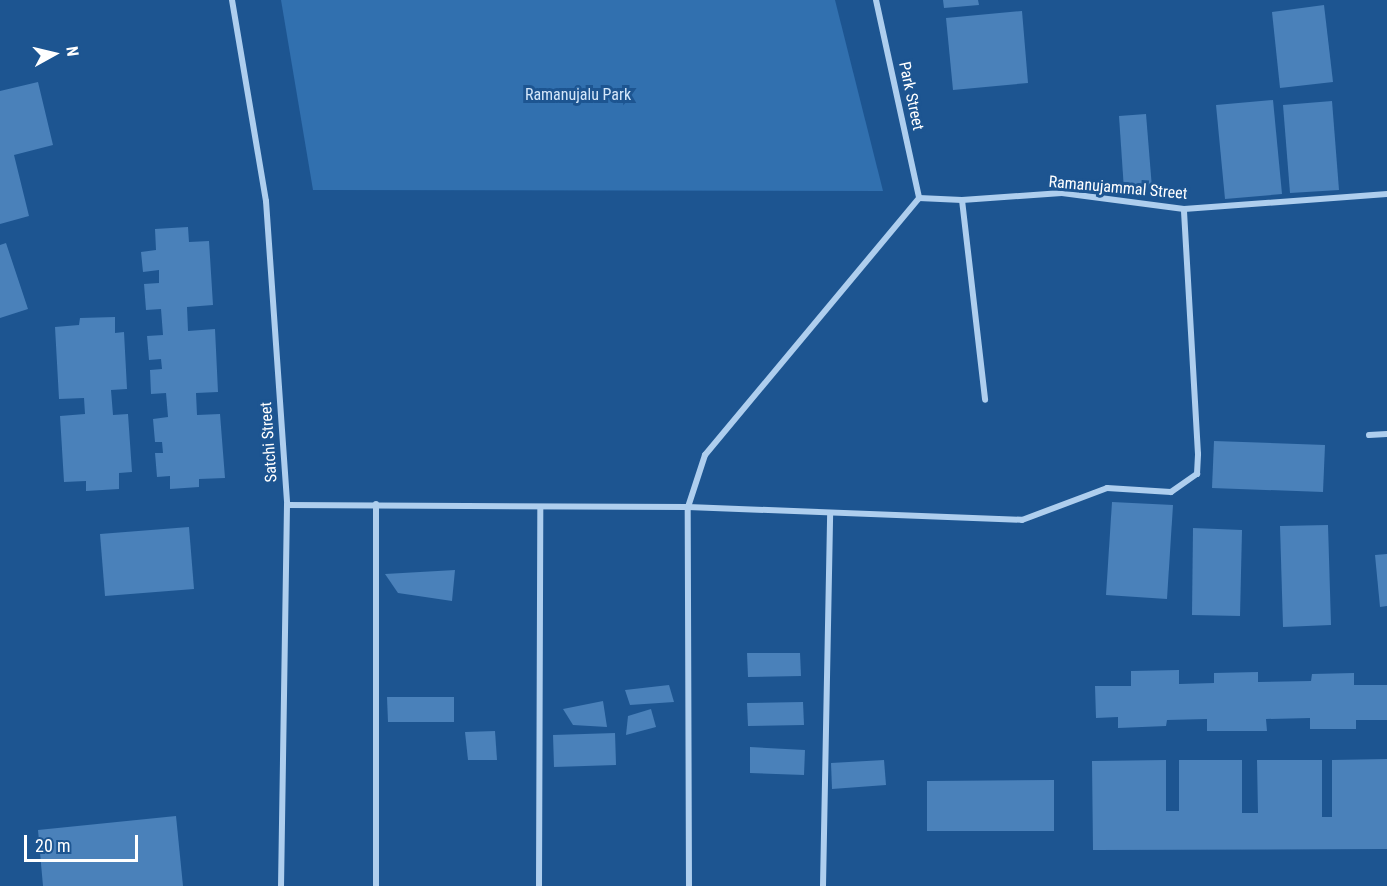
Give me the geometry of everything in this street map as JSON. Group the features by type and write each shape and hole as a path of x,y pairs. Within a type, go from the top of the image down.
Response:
{"street":[{"name":"Satchi Street","path":"232,0 266,201 287,505 282,886"},
{"name":"Park Street","path":"876,0 919,198"},
{"name":"Ramanujammal Street","path":"919,198 963,200 1062,193 1184,209 1387,194"},
{"path":"688,886 688,507 705,455 919,198"},
{"path":"963,200 986,400"},
{"path":"287,505 376,504 540,509 688,507 1022,520 1107,488 1171,492 1197,474 1198,454 1184,209"},
{"path":"1370,435 1387,434"},
{"path":"376,504 376,886"},
{"path":"539,886 540,509"},
{"path":"823,886 830,514"}],"green space":[{"name":"Ramanujalu Park","path":"281,0 835,0 883,191 313,190"}],"building":[{"path":"943,0 978,0 979,5 944,8"},
{"path":"1324,5 1333,82 1280,88 1272,12"},
{"path":"1022,11 1028,83 953,90 946,18"},
{"path":"38,82 53,145 14,155 29,216 0,224 0,91"},
{"path":"1273,100 1282,194 1225,199 1216,105"},
{"path":"1332,101 1339,190 1290,193 1283,105"},
{"path":"1146,114 1152,188 1124,190 1119,116"},
{"path":"188,227 189,242 209,241 213,305 187,307 188,331 215,329 218,392 196,393 197,415 220,414 225,478 199,479 199,487 170,489 170,476 157,477 155,453 163,453 162,442 155,442 153,419 168,417 166,393 151,394 150,370 162,369 161,359 149,360 147,336 163,335 161,309 146,310 144,284 159,283 159,270 143,272 141,252 156,250 155,229"},
{"path":"6,243 28,309 0,318 0,245"},
{"path":"115,317 115,333 124,332 127,389 111,390 113,415 128,414 132,472 119,473 119,489 86,491 86,481 64,482 60,416 85,414 84,398 59,399 55,327 79,325 80,318"},
{"path":"1214,441 1325,445 1323,492 1212,488"},
{"path":"1112,502 1173,505 1167,599 1106,595"},
{"path":"1328,525 1331,625 1283,627 1280,526"},
{"path":"189,527 194,589 105,596 100,534"},
{"path":"1193,528 1242,530 1240,616 1192,615"},
{"path":"1387,554 1387,606 1380,607 1375,555"},
{"path":"455,570 452,601 398,593 385,574"},
{"path":"747,653 800,653 801,676 748,677"},
{"path":"1179,670 1179,684 1214,683 1214,673 1258,672 1258,682 1311,681 1312,674 1354,673 1354,685 1387,685 1387,720 1356,720 1356,729 1310,729 1310,718 1266,719 1267,731 1207,731 1207,719 1167,720 1166,726 1118,728 1118,717 1096,718 1095,686 1131,686 1131,671"},
{"path":"669,685 674,702 630,705 625,690"},
{"path":"387,697 454,697 454,722 388,722"},
{"path":"603,701 607,727 573,725 563,709"},
{"path":"803,702 804,725 748,726 747,703"},
{"path":"651,709 656,727 626,735 628,716"},
{"path":"495,731 497,760 468,760 465,732"},
{"path":"615,733 616,765 554,767 553,735"},
{"path":"750,747 805,750 804,775 750,773"},
{"path":"1387,759 1387,849 1093,850 1092,761 1166,760 1166,811 1179,811 1179,760 1242,760 1242,813 1258,813 1257,760 1322,760 1322,817 1332,817 1332,760"},
{"path":"884,760 886,785 832,789 831,763"},
{"path":"1054,780 1054,831 927,831 927,781"},
{"path":"176,816 183,886 43,886 38,830"}]}
